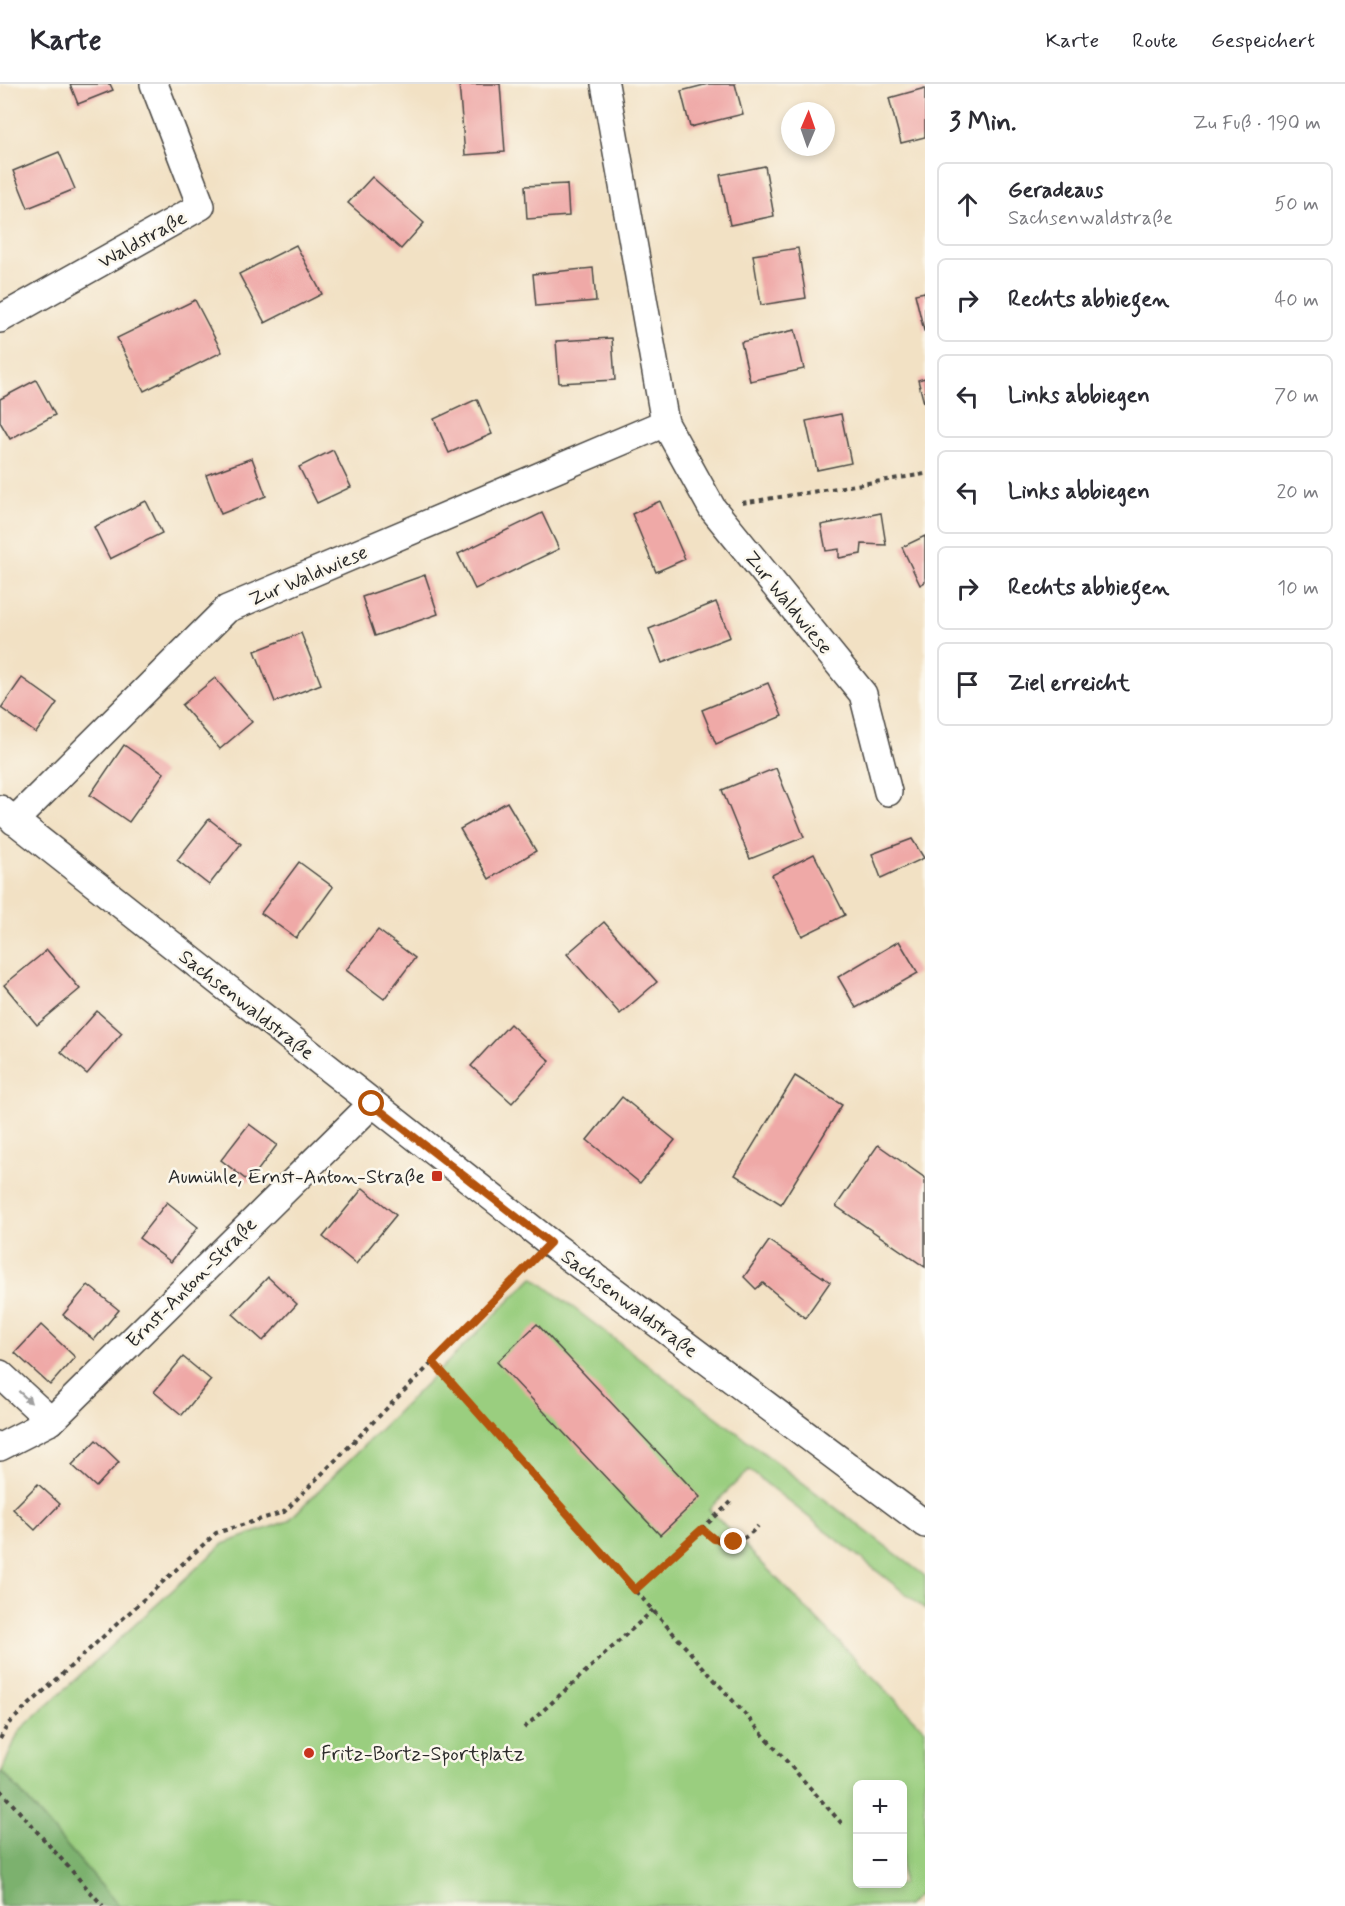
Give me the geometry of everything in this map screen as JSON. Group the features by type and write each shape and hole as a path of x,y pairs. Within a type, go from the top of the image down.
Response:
{"street":[{"name":"Waldstraße","path":"0,319 201,206 154,84"},
{"name":"Zur Waldwiese","path":"605,84 665,423 712,508 863,694 888,792"},
{"name":"Zur Waldwiese","path":"7,815 227,609 665,423"},
{"name":"Sachsenwaldstraße","path":"7,815 550,1243 925,1524"},
{"name":"Ernst-Anton-Straße","path":"0,1447 51,1421 372,1104"},
{"path":"0,1374 51,1421"}],"path":[{"path":"712,508 925,474"},
{"path":"0,1739 8,1724 216,1533 284,1512 550,1243"},
{"path":"433,1362 843,1825"},
{"path":"635,1590 731,1502"},
{"path":"702,1529 714,1539 734,1542 748,1537 758,1526"},
{"path":"524,1728 653,1610"},
{"path":"0,1790 103,1906"}],"green space":[{"path":"533,1277 925,1576 925,1609 749,1470 709,1509 925,1730 925,1888 907,1906 119,1906 2,1771 19,1731 223,1544 288,1521"},
{"path":"2,1771 119,1906 0,1906 0,1773"}],"building":[{"path":"70,84 110,84 113,90 78,104"},
{"path":"459,84 500,84 505,152 465,155"},
{"path":"708,84 735,84 743,114 690,127 681,91"},
{"path":"925,88 925,137 901,143 889,98"},
{"path":"59,152 75,189 28,208 13,171"},
{"path":"765,166 774,216 730,225 720,175"},
{"path":"372,177 424,223 401,249 348,203"},
{"path":"567,184 569,216 527,219 525,186"},
{"path":"296,245 322,294 265,323 239,274"},
{"path":"798,248 806,298 761,305 753,255"},
{"path":"593,268 596,301 536,306 533,274"},
{"path":"925,292 925,331 924,331 915,294"},
{"path":"195,300 222,352 144,391 117,338"},
{"path":"795,330 804,369 750,381 741,342"},
{"path":"612,338 615,380 559,383 556,341"},
{"path":"925,378 925,403 924,403 918,380"},
{"path":"36,380 55,415 10,439 0,422 0,399"},
{"path":"477,399 492,434 449,453 434,419"},
{"path":"841,414 851,463 817,470 806,421"},
{"path":"333,450 351,487 317,503 299,467"},
{"path":"252,458 266,496 221,514 206,475"},
{"path":"146,501 162,533 110,559 94,527"},
{"path":"660,501 685,559 656,572 632,514"},
{"path":"542,513 559,549 475,589 458,554"},
{"path":"881,513 886,545 862,544 861,554 839,558 839,549 826,551 821,525"},
{"path":"925,536 925,582 920,585 902,547"},
{"path":"425,575 438,614 375,636 362,597"},
{"path":"716,602 730,637 662,663 649,629"},
{"path":"301,633 321,684 275,702 255,651"},
{"path":"22,678 57,703 36,733 1,708"},
{"path":"215,678 252,722 220,749 182,705"},
{"path":"768,683 782,716 716,744 702,710"},
{"path":"124,745 164,773 129,822 90,795"},
{"path":"776,768 804,837 750,859 722,790"},
{"path":"507,802 536,851 489,879 460,829"},
{"path":"209,819 241,844 209,885 177,860"},
{"path":"912,839 924,858 881,878 872,854"},
{"path":"814,854 845,915 802,936 772,875"},
{"path":"299,862 333,887 296,938 261,913"},
{"path":"604,922 657,982 620,1014 567,954"},
{"path":"378,930 415,958 384,999 346,970"},
{"path":"899,941 918,973 856,1008 838,977"},
{"path":"47,950 80,989 37,1025 4,985"},
{"path":"97,1011 122,1033 87,1074 61,1052"},
{"path":"510,1024 550,1061 512,1103 471,1066"},
{"path":"795,1076 842,1105 781,1204 735,1175"},
{"path":"622,1097 675,1140 640,1183 587,1140"},
{"path":"249,1124 277,1145 249,1182 221,1160"},
{"path":"878,1145 925,1178 925,1267 836,1206"},
{"path":"363,1188 396,1215 356,1264 323,1237"},
{"path":"167,1202 198,1227 171,1262 139,1238"},
{"path":"769,1241 830,1282 805,1318 763,1283 756,1289 744,1277"},
{"path":"268,1277 297,1304 263,1341 233,1314"},
{"path":"88,1285 119,1310 94,1340 63,1315"},
{"path":"537,1324 700,1497 660,1535 497,1362"},
{"path":"41,1325 75,1357 50,1385 15,1353"},
{"path":"183,1357 211,1380 182,1415 154,1392"},
{"path":"96,1440 119,1462 96,1487 72,1465"},
{"path":"38,1484 60,1504 35,1530 13,1509"}],"place":[{"name":"Aumühle, Ernst-Anton-Straße","path":"437,1176"},
{"name":"Fritz-Bortz-Sportplatz","path":"309,1753"}],"route":[{"path":"372,1104 550,1243 433,1362 635,1590 702,1529 714,1539 734,1542"}]}
